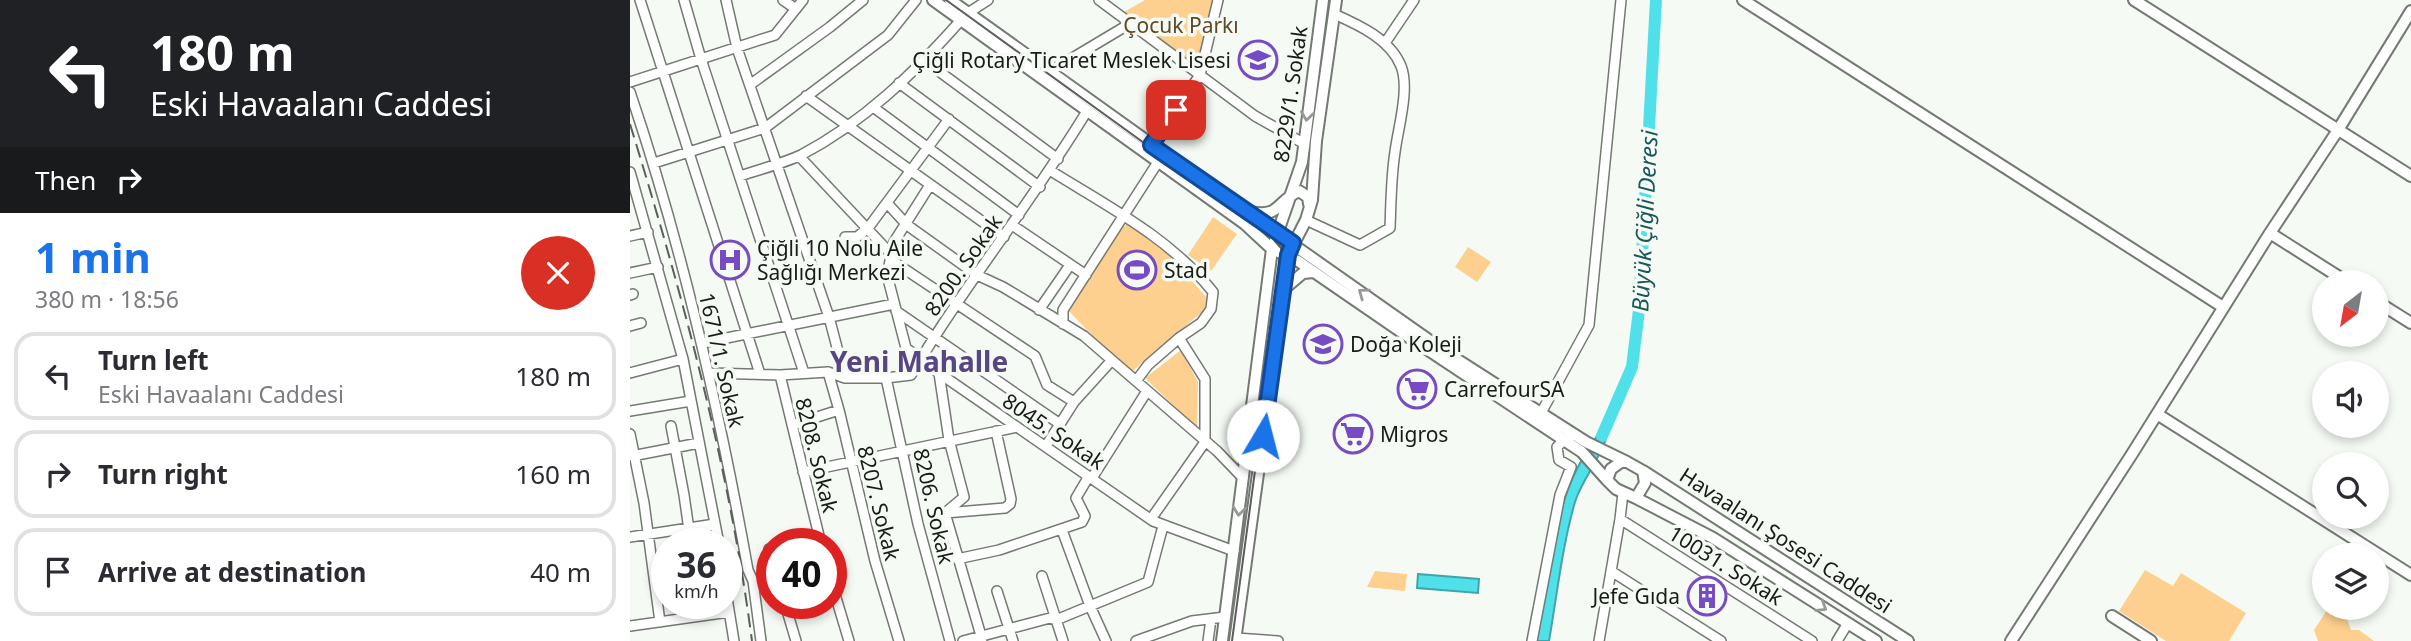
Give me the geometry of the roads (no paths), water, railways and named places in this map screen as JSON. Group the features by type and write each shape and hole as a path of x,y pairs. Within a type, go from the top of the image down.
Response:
{"street":[{"path":"640,0 760,374"},
{"path":"684,0 804,373"},
{"path":"726,0 737,48 829,317 845,378"},
{"path":"783,0 796,9"},
{"path":"630,82 775,35 803,0"},
{"path":"751,84 863,0"},
{"path":"654,163 765,128 888,35 916,0"},
{"path":"933,0 965,17 1049,72 1431,342 1575,435 1582,448 1607,480 1623,493 1636,498 1645,484 1643,471 1602,449 1582,448 1563,439 1288,255 1272,249 1245,224 1087,111 965,17 950,0"},
{"path":"740,176 799,156 849,127 925,61 965,17 988,0"},
{"path":"1099,0 1255,116 1303,143"},
{"path":"1151,145 1200,75 1217,0"},
{"name":"8229/1. Sokak","path":"1222,641 1272,249 1302,162 1323,0"},
{"name":"8229/1. Sokak","path":"1235,640 1288,255 1310,207 1336,0"},
{"path":"1385,43 1414,0"},
{"path":"1541,413 1589,325 1621,0"},
{"path":"1743,0 2223,307"},
{"path":"2134,0 2411,176"},
{"path":"2011,641 2338,130 2411,11"},
{"path":"1306,220 1360,245 1390,229 1395,153 1404,89 1401,67 1385,43 1360,26 1334,14"},
{"path":"1049,72 1131,23"},
{"path":"925,61 1058,159"},
{"path":"899,83 1040,187"},
{"name":"1671/1. Sokak","path":"630,92 654,163 702,343 748,570 753,581 761,641"},
{"path":"806,96 1003,237"},
{"path":"873,107 1019,215"},
{"name":"8200. Sokak","path":"709,373 828,372 845,378 911,375 976,275 1051,171 1087,111"},
{"path":"845,237 857,237 868,228 949,119"},
{"path":"799,156 868,228 897,264 1035,356 1047,385 1074,402"},
{"path":"1063,324 1063,310 1158,162"},
{"path":"1051,171 1152,233 1197,271 1213,292 1211,309 1201,323 1148,365 1136,381"},
{"path":"630,172 633,192 648,232 683,359 716,528"},
{"name":"8045. Sokak","path":"930,185 894,242 887,275 906,348 1151,519 1163,526 1234,551"},
{"path":"1245,211 1265,215 1277,210 1292,194 1299,191 1308,197 1310,207"},
{"path":"887,203 905,222 976,275 1003,287 1084,336 1217,451 1243,478"},
{"path":"1012,225 1086,275"},
{"path":"630,236 648,232"},
{"path":"2270,233 2328,270"},
{"path":"1039,310 1070,265"},
{"path":"630,273 658,267"},
{"path":"1284,289 1303,273 1314,272"},
{"path":"702,343 829,317 895,307 934,338 1060,424"},
{"path":"2389,309 2411,323"},
{"path":"630,326 641,323"},
{"path":"1151,519 1205,442 1205,379 1179,338"},
{"path":"630,373 683,359"},
{"path":"1046,446 1074,402 1112,360"},
{"name":"8207. Sokak","path":"828,372 875,561 899,641"},
{"path":"939,373 949,440 964,497 945,513"},
{"name":"8208. Sokak","path":"779,374 817,528"},
{"name":"8206. Sokak","path":"886,378 918,524 950,641"},
{"path":"957,559 999,550 1062,530 1084,520 1076,498 1147,391"},
{"path":"630,411 691,401"},
{"path":"792,425 839,410"},
{"path":"2157,414 2411,575"},
{"path":"671,426 689,527"},
{"path":"803,472 1017,426"},
{"path":"945,513 1005,508 1010,504 996,431"},
{"path":"630,434 660,622"},
{"path":"1571,467 1559,460 1557,447 1563,439 1575,435"},
{"path":"632,456 699,443"},
{"path":"1532,641 1560,495 1582,448"},
{"path":"1607,480 1611,469 1621,462 1628,462"},
{"name":"Havaalanı Şosesi Caddesi","path":"1643,471 1908,641"},
{"path":"1599,641 1623,493"},
{"name":"Havaalanı Şosesi Caddesi","path":"1636,498 1713,538 1876,641"},
{"path":"945,513 982,639"},
{"name":"10031. Sokak","path":"1620,519 1812,641"},
{"path":"630,537 715,524"},
{"path":"963,641 982,639 1050,618 1056,620 1148,582 1163,526"},
{"path":"1062,530 1106,641"},
{"path":"1611,571 1721,641"},
{"path":"1042,576 1063,641"},
{"path":"997,591 1013,641"},
{"path":"2112,616 2151,641"},
{"path":"1136,641 1192,621 1225,617"},
{"path":"630,626 678,619"},
{"path":"730,619 734,641"},
{"path":"789,619 796,641"},
{"path":"843,619 849,641"},
{"path":"1208,641 1211,620"},
{"path":"1837,641 1848,623"},
{"path":"1235,640 1278,641"}],"water":[{"path":"1598,434 1606,439 1581,487 1570,519 1549,641 1536,641 1551,551 1563,506 1578,467"},
{"path":"1418,574 1479,579 1478,593 1417,588"}],"waterway":[{"name":"Büyük Çiğli Deresi","path":"1602,436 1632,367 1639,310 1656,0"}],"tram line":[{"path":"946,0 1266,231 1281,248 1283,264 1232,641"}],"railway":[{"path":"630,124 668,251 702,380 731,510 752,641"}],"place":[{"name":"Çiğli Rotary Ticaret Meslek Lisesi","path":"1258,60"},
{"name":"Çiğli 10 Nolu Aile Sağlığı Merkezi","path":"730,260"},
{"name":"Stad","path":"1137,270"},
{"name":"Doğa Koleji","path":"1323,344"},
{"name":"CarrefourSA","path":"1417,389"},
{"name":"Migros","path":"1353,434"},
{"name":"Jefe Gıda","path":"1707,596"}],"district":[{"name":"Yeni Mahalle","path":"919,361"}],"park label":[{"name":"Çocuk Parkı","path":"1181,25"}]}
